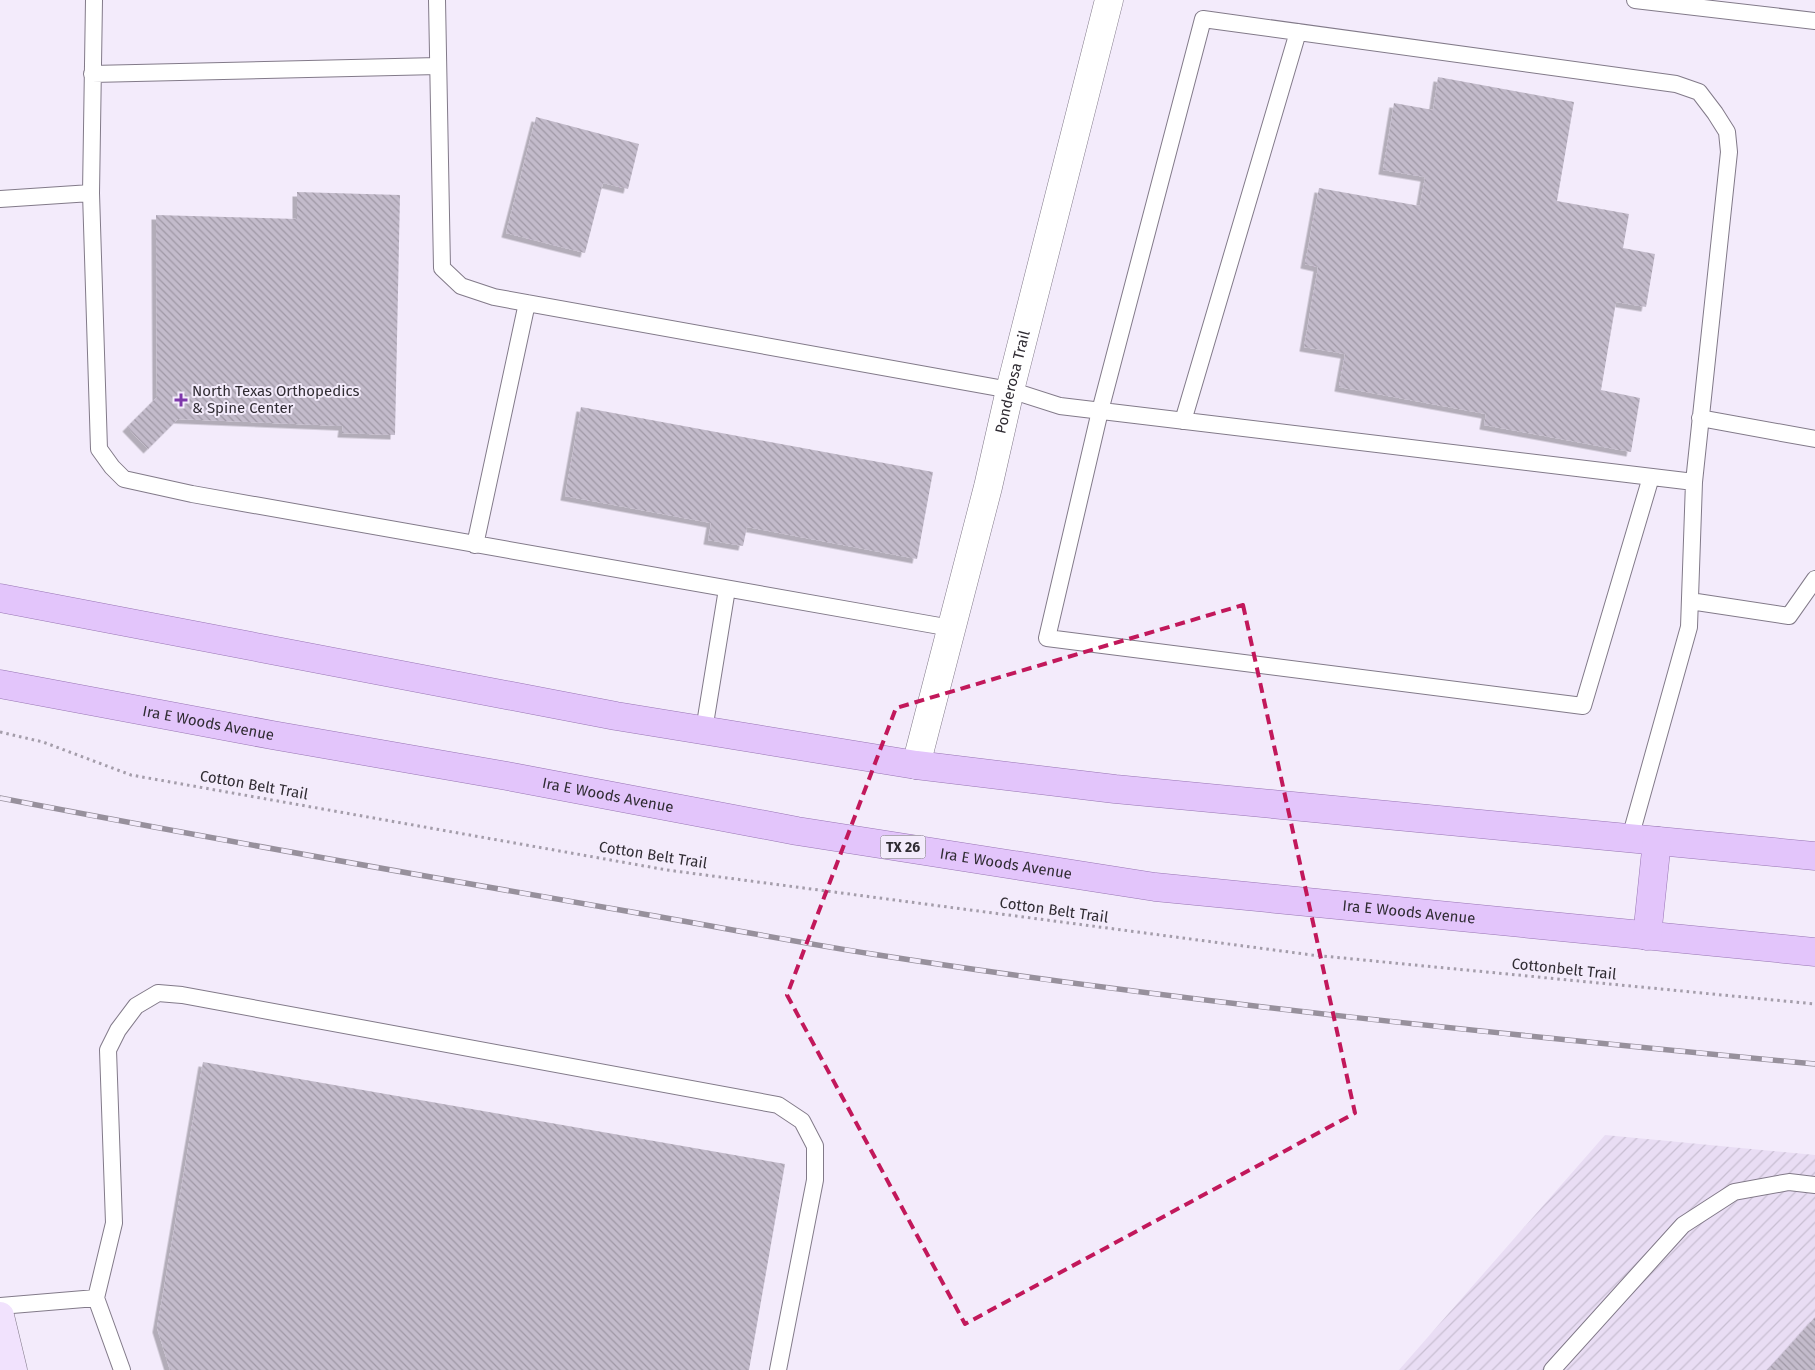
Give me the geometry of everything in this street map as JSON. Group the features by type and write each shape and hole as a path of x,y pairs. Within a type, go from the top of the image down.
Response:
{"main road":[{"path":"0,598 616,716 916,765 1115,789 1815,856"},
{"name":"Ira E Woods Avenue","path":"0,684 797,831 1155,887 1815,952"},
{"path":"1647,936 1657,841"},
{"path":"0,1316 12,1370"}],"street":[{"name":"Ponderosa Trail","path":"916,765 988,487 1010,390 1109,0"}],"lane":[{"path":"94,0 91,193 99,449 124,480 475,545 951,628"},
{"path":"437,0 442,268 461,286 494,297 1010,390 1060,406 1694,482"},
{"path":"1634,0 1815,21"},
{"path":"1630,838 1689,627 1694,482 1729,152 1727,132 1716,113 1699,92 1676,84 1203,19 1100,411 1047,638 1583,706 1651,477"},
{"path":"1183,421 1298,32"},
{"path":"92,74 438,66"},
{"path":"0,199 91,193"},
{"path":"475,545 527,303"},
{"path":"1700,418 1815,439"},
{"path":"1690,601 1789,616 1815,579"},
{"path":"704,730 727,589"},
{"path":"122,1370 96,1298 114,1223 108,1050 118,1030 136,1006 158,993 182,995 778,1105 802,1121 815,1146 815,1180 778,1370"},
{"path":"1552,1370 1683,1225 1734,1192 1789,1182 1815,1185"},
{"path":"0,1306 96,1298"}],"path":[{"name":"Cotton Belt Trail","path":"0,732 43,742 131,775 667,870 1312,956"},
{"name":"Cottonbelt Trail","path":"1312,956 1815,1004"}],"highlighted area":[{"path":"1243,605 1355,1113 965,1324 787,995 896,708"}],"shaded area":[{"path":"1605,1135 1815,1155 1815,1370 1399,1370"}],"building":[{"path":"1438,77 1574,102 1557,201 1629,214 1623,248 1655,254 1646,307 1616,302 1601,390 1640,398 1631,452 1484,425 1486,414 1339,387 1345,354 1304,347 1318,267 1305,264 1319,188 1420,206 1425,177 1383,170 1394,103 1433,110"},
{"path":"536,117 639,144 628,189 603,183 585,253 506,233"},
{"path":"297,192 400,195 395,435 342,433 343,426 178,419 148,449 127,427 157,397 156,215 297,219"},
{"path":"581,407 933,472 917,559 747,527 743,546 708,540 711,523 565,496"},
{"path":"203,1062 785,1164 749,1370 170,1370 157,1328"},
{"path":"1815,1317 1815,1370 1768,1370"}],"railway":[{"path":"0,798 313,856 872,954 989,972 1343,1016 1815,1064"}],"place":[{"name":"North Texas Orthopedics & Spine Center","path":"181,400"}]}
